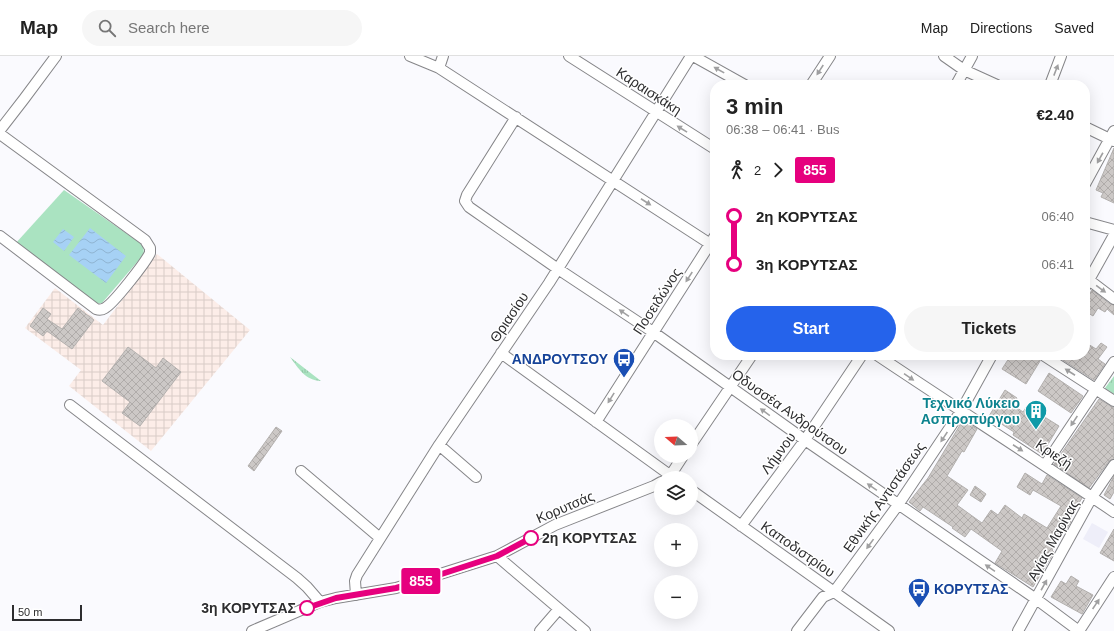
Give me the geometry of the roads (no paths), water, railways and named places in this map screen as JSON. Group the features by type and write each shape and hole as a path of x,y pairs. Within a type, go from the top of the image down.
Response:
{"street":[{"path":"0,130 56,56"},
{"path":"410,56 439,68 613,181 710,240"},
{"path":"439,68 443,56"},
{"name":"Καραισκάκη","path":"568,56 710,146"},
{"path":"692,56 736,80"},
{"name":"Θριασίου","path":"356,595 355,581 357,575 380,538 439,445 558,269 692,56"},
{"path":"814,80 830,56"},
{"path":"944,56 964,70 986,80"},
{"path":"959,80 972,56"},
{"path":"1052,80 1061,56"},
{"name":"Οδυσσέα Ανδρούτσου","path":"516,117 467,195 465,202 469,207 558,269 653,332 898,505 1036,599 1079,631"},
{"path":"1090,129 1113,137 1090,176"},
{"path":"0,134 145,240 150,248 150,253 113,302 104,309 98,310 0,236"},
{"path":"1090,223 1114,230"},
{"path":"1090,279 1114,235"},
{"name":"Ποσειδώνος","path":"596,422 653,332 710,246"},
{"path":"1090,286 1114,299"},
{"path":"501,353 662,471"},
{"path":"698,435 749,360"},
{"name":"Λήμνου","path":"741,526 805,440 859,360"},
{"name":"Κριεζή","path":"884,360 1114,512"},
{"name":"Εθνικής Αντιστάσεως","path":"797,631 823,597 834,592 898,505 961,411 989,360"},
{"path":"1053,360 1114,401"},
{"path":"1045,465 1114,362"},
{"path":"70,405 297,578 320,602"},
{"path":"439,445 476,477"},
{"name":"Αγίας Μαρίνας","path":"1018,631 1092,497 1114,465"},
{"path":"302,471 380,538"},
{"name":"Κορυτσάς","path":"252,631 320,602 408,584 497,556 555,525 654,486"},
{"name":"Καποδιστρίου","path":"698,495 889,631"},
{"path":"497,556 585,631"},
{"path":"1079,631 1114,578"},
{"path":"540,631 559,609"}],"water":[{"path":"90,228 126,256 106,283 69,255"},
{"path":"63,229 74,237 64,251 53,242"}],"place":[{"name":"ΑΝΔΡΟΥΤΣΟΥ","path":"624,378"},
{"name":"Τεχνικό Λύκειο Ασπροπύργου","path":"1036,430"},
{"name":"2η ΚΟΡΥΤΣΑΣ","path":"531,538"},
{"name":"3η ΚΟΡΥΤΣΑΣ","path":"307,608"},
{"name":"ΚΟΡΥΤΣΑΣ","path":"919,608"}]}
